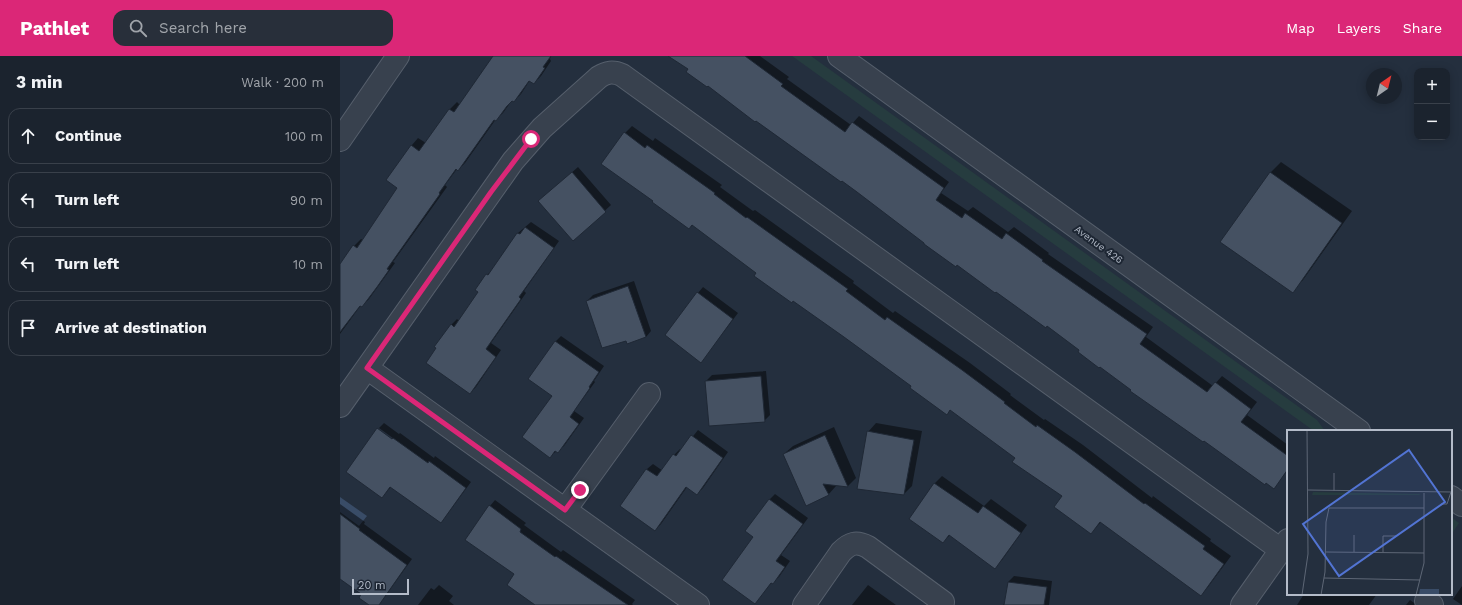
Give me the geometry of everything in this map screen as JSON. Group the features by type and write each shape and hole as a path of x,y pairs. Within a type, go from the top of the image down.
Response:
{"street":[{"path":"340,140 398,56"},
{"name":"Avenue 426","path":"839,56 1358,430"},
{"path":"340,406 491,192 531,139 599,77 604,74 616,73 622,75 1284,545 1242,605"},
{"path":"367,368 698,605"},
{"path":"565,510 649,394"},
{"path":"1452,498 1462,505"},
{"path":"804,605 841,552 847,546 856,543 868,547 943,602"}],"green space":[{"path":"792,56 811,56 1317,420 1324,430 1313,430"},
{"path":"1452,518 1459,523 1452,532"}],"water":[{"path":"340,497 367,516 359,526 340,512"}],"building":[{"path":"493,56 551,56 534,84 529,81 514,102 512,101 507,106 496,121 494,120 458,171 456,169 387,269 389,270 377,287 340,332 340,264 353,245 357,248 397,188 386,180 411,145 419,151 449,109 454,112"},
{"path":"668,56 745,56 783,84 781,86 845,132 852,122 944,188 936,200 962,218 965,213 1002,239 1006,233 1043,260 1042,261 1147,334 1140,344 1207,392 1215,382 1251,409 1241,422 1287,455 1287,470 1274,489 1266,483 1265,485 1204,441 1203,442 1130,391 1131,390 1078,352 1079,350 1047,326 1046,328 957,265 956,267 924,244 842,181 841,182 756,121 755,122 708,86 707,87 686,72 688,69"},
{"path":"624,132 645,148 647,145 715,193 714,194 746,218 747,217 848,289 846,291 885,320 887,317 962,370 1036,427 1037,425 1144,504 1145,503 1205,546 1203,549 1224,564 1201,596 1100,522 1091,534 1054,507 1062,496 1012,462 1015,458 950,410 947,415 910,388 911,386 844,337 754,276 756,273 692,225 689,229 601,164"},
{"path":"572,172 606,212 573,241 538,201"},
{"path":"1270,172 1342,223 1293,293 1220,242"},
{"path":"525,227 554,248 519,297 521,299 486,349 496,357 470,394 426,363 436,348 434,347 451,324 454,327 478,292 475,290 486,274 488,275 517,233 520,234"},
{"path":"628,286 646,337 627,344 626,341 602,348 586,301"},
{"path":"697,292 733,319 701,363 665,335"},
{"path":"555,341 599,372 570,417 579,424 558,453 555,451 550,458 522,437 552,396 528,379"},
{"path":"761,376 765,422 709,426 705,381"},
{"path":"377,428 428,463 429,461 466,488 441,523 390,487 382,498 346,472"},
{"path":"867,431 914,440 904,495 857,489"},
{"path":"691,435 723,458 697,495 686,487 655,531 620,506 646,469 657,476 673,454 676,456"},
{"path":"825,435 848,487 823,484 829,495 806,506 783,454"},
{"path":"934,483 978,513 983,506 1021,533 995,569 949,535 943,543 909,519"},
{"path":"769,499 803,524 776,561 785,567 773,584 771,583 755,604 722,580 753,537 745,531"},
{"path":"489,505 521,529 520,532 628,605 535,605 507,585 514,574 465,540"},
{"path":"340,514 360,529 359,530 407,565 379,605 369,605 359,598 361,594 340,579"},
{"path":"1008,582 1047,587 1044,605 1004,605"}],"route":[{"path":"531,139 491,192 367,368 565,510 580,490"}]}
